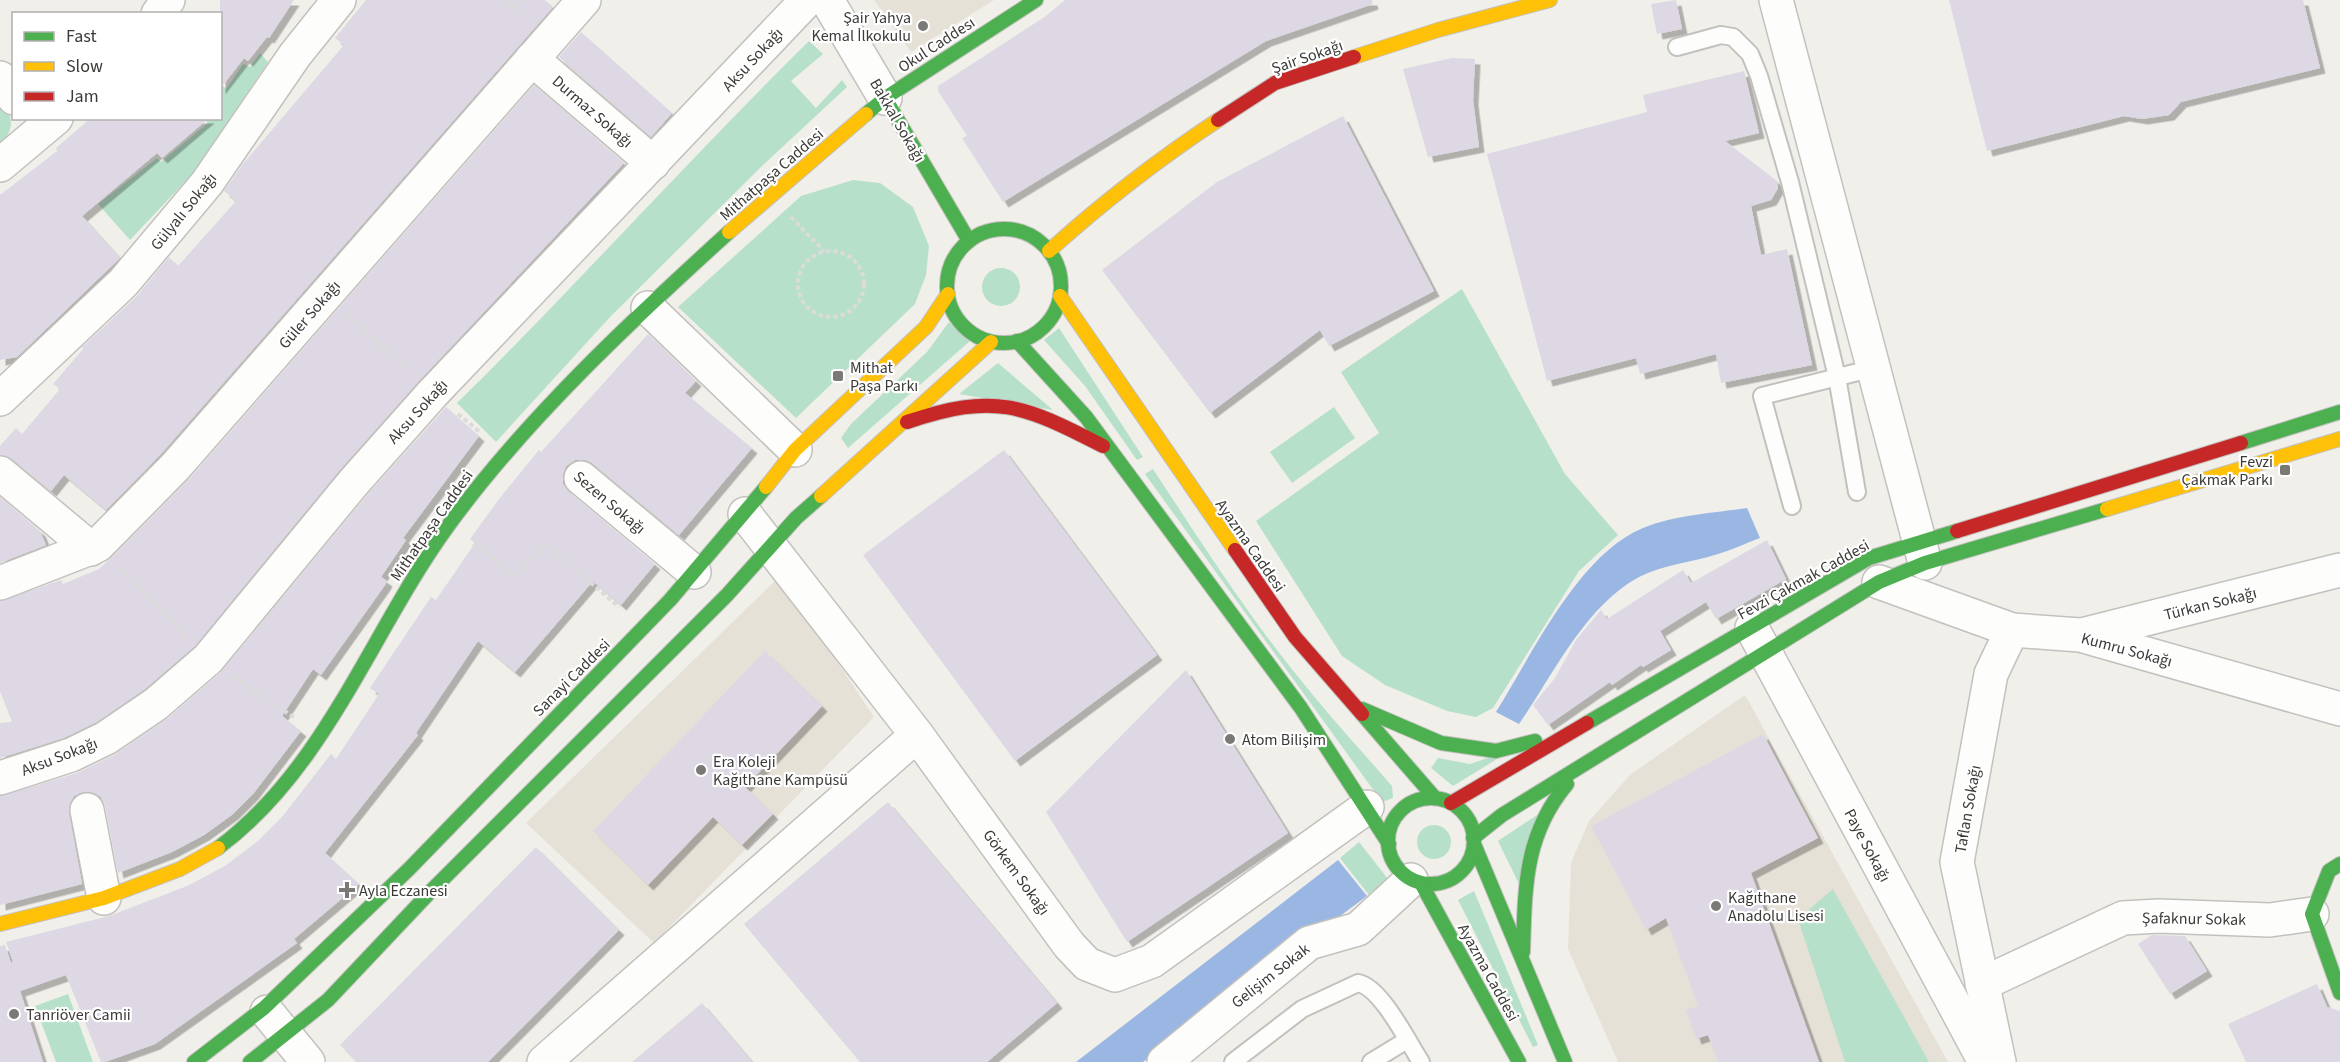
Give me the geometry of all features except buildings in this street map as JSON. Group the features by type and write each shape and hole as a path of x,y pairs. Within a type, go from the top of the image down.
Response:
{"main road":[{"name":"Okul Caddesı","path":"885,98 1036,0"},
{"name":"Şair Sokağı","path":"1049,251 1086,216 1180,145 1275,83 1438,30 1550,0"},
{"name":"Mithatpaşa Caddesi","path":"0,924 104,898 180,869 214,851 245,828 267,806 321,736 404,590 448,526 504,453 648,308 770,195 885,98"},
{"name":"Bakkal Sokağı","path":"885,98 969,241"},
{"path":"1011,230 1039,240 1049,251 1057,264 1061,280 1060,296 1048,323 1037,334 1017,342 991,342 975,336 962,325 952,310 948,294 948,274 956,256 969,241 982,233 1011,230"},
{"name":"Sanayi Caddesi","path":"194,1062 264,1008 409,869 643,628 745,514 795,450 926,327 948,294"},
{"name":"Ayazma Caddesi","path":"1060,296 1295,637 1435,798"},
{"path":"250,1062 286,1035 353,975 432,890 727,595 796,518 991,342"},
{"name":"Ayazma Caddesi","path":"1017,342 1086,417 1301,708 1367,807 1389,844 1395,864 1416,881 1519,1062"},
{"path":"900,425 934,413 969,406 1003,405 1077,432 1110,450"},
{"name":"Fevzi Çakmak Caddesi","path":"1451,802 1575,730 1879,582 1922,552 2340,412"},
{"name":"Fevzi Çakmak Caddesi","path":"1474,841 1502,815 1589,762 1869,558 1922,552 2340,439"},
{"path":"1353,706 1441,742 1496,752 1575,730"},
{"path":"1523,966 1525,893 1529,856 1541,817 1558,793 1589,762"},
{"path":"1389,844 1390,829 1396,816 1407,805 1420,799 1435,798 1451,802 1458,805 1469,819 1474,841 1470,858 1462,871 1443,881 1416,881"},
{"name":"Ayazma Caddesi","path":"1474,841 1523,966 1565,1062"},
{"path":"2340,864 2330,871 2312,914 2340,993"}],"street":[{"name":"Gülyalı Sokağı","path":"0,399 123,283 207,183 295,55 339,0"},
{"name":"Güler Sokağı","path":"0,583 98,545 175,467 584,0"},
{"name":"Aksu Sokağı","path":"0,778 71,755 106,738 156,704 208,659 353,483 433,393 807,0"},
{"name":"Bakkal Sokağı","path":"827,0 885,98"},
{"path":"1776,0 1922,552"},
{"name":"Durmaz Sokağı","path":"532,59 653,164"},
{"path":"0,78 12,95"},
{"path":"0,165 40,124"},
{"path":"648,308 795,450"},
{"path":"0,473 91,549"},
{"name":"Sezen Sokağı","path":"581,478 694,572"},
{"name":"Görkem Sokağı","path":"745,514 917,735 1069,945 1088,964 1115,975 1152,961 1367,807"},
{"name":"Türkan Sokağı","path":"2080,635 2340,570"},
{"name":"Kumru Sokağı","path":"1879,582 2012,630 2080,635 2340,709"},
{"name":"Taflan Sokağı","path":"1999,1062 1958,862 1991,674 2012,630"},
{"name":"Paye Sokağı","path":"1758,639 1985,1062"},
{"path":"544,1062 917,735"},
{"path":"87,810 104,898"},
{"name":"Gelişim Sokak","path":"1164,1062 1309,943 1358,929 1416,881"},
{"name":"Şafaknur Sokak","path":"1982,984 2123,918 2159,916 2270,920 2312,914"},
{"path":"264,1008 308,1062"}],"lane":[{"path":"1677,46 1721,36 1733,37 1744,45 1759,76 1790,182 1837,377 1857,492"},
{"path":"1790,182 1824,175"},
{"path":"1792,506 1762,396 1874,368"},
{"path":"1233,1062 1302,1009 1358,983 1366,984 1378,995 1421,1062"},
{"path":"1371,1062 1407,1040"}],"path":[{"path":"770,195 824,251 835,251 855,261 864,281 858,303 839,316 828,317 818,314 802,300 798,290 798,280 806,262 824,251"},
{"path":"448,526 516,576 545,543 643,628"}],"shaded area":[{"name":"Şair Yahya Kemal İlkokulu","path":"874,0 994,0 911,52"},
{"name":"Era Koleji Kağıthane Kampüsü","path":"780,576 874,717 654,943 526,823"},
{"name":"Kağıthane Anadolu Lisesi","path":"1745,695 1948,1062 1618,1062 1568,949 1571,863 1589,821 1631,774"}],"green space":[{"path":"809,41 823,54 791,81 816,108 842,80 847,87 762,166 611,316 496,442 457,403"},
{"path":"260,53 268,62 197,169 130,240 98,204 157,158 161,162 208,123 205,120 222,120 222,85 226,89 243,64 250,67"},
{"path":"0,105 9,114 11,125 0,145"},
{"path":"853,180 880,183 913,207 929,246 926,275 915,304 796,418 678,307 801,196"},
{"path":"1001,268 1014,274 1020,287 1014,300 1001,306 988,300 982,287 988,274"},
{"path":"1462,289 1565,474 1618,535 1579,571 1493,708 1476,717 1447,711 1385,685 1342,656 1256,521 1379,433 1341,372"},
{"path":"949,322 970,341 848,448 841,438 851,424 927,352"},
{"path":"1059,328 1143,457 1137,460 1085,386 1044,340"},
{"path":"998,363 1053,410 959,394"},
{"path":"1334,407 1355,438 1292,483 1270,452"},
{"path":"1153,469 1255,620 1291,668 1392,786 1393,798 1382,802 1145,474"},
{"path":"1496,755 1502,756 1453,786 1431,768 1438,758 1470,764"},
{"path":"1540,813 1520,886 1498,841"},
{"path":"1434,825 1446,830 1451,842 1446,854 1434,859 1422,854 1417,842 1422,830"},
{"path":"1359,842 1388,879 1369,895 1340,858"},
{"path":"1833,889 1929,1062 1845,1062 1798,919"},
{"path":"1474,891 1538,1045 1533,1047 1458,900"},
{"path":"68,994 93,1062 56,1062 35,1006"}],"water":[{"path":"1747,508 1760,538 1708,557 1668,566 1639,577 1602,605 1586,623 1519,724 1496,712 1559,608 1598,560 1620,541 1643,528 1668,520"},
{"path":"1338,860 1367,896 1143,1062 1076,1062"}],"traffic: fast":[{"path":"866,114 885,98 1036,0"},
{"path":"885,98 969,241"},
{"path":"1004,229 1026,233 1044,246 1057,264 1061,286 1057,308 1044,326 1026,339 1004,343 982,339 964,326 951,308 947,286 951,264 964,246 982,233 1004,229"},
{"path":"218,848 256,816 289,779 318,739 345,697 420,567 478,487 545,410 617,336 729,232"},
{"path":"1017,341 1086,417 1301,708 1389,844"},
{"path":"2241,443 2340,412"},
{"path":"194,1062 264,1008 409,869 670,600 766,487"},
{"path":"250,1062 328,1000 432,890 727,595 796,518 821,496"},
{"path":"1473,838 1502,815 1879,582 1925,563 2107,509"},
{"path":"1587,723 1869,558 1957,531"},
{"path":"1362,709 1441,743 1496,751 1535,741"},
{"path":"1362,714 1435,798"},
{"path":"1523,952 1526,884 1535,843 1542,823 1567,784"},
{"path":"1431,798 1455,805 1467,817 1474,841 1467,865 1455,877 1431,884 1407,877 1395,865 1388,841 1395,817 1407,805 1431,798"},
{"path":"1474,844 1565,1062"},
{"path":"2340,864 2329,871 2312,914 2340,993"},
{"path":"1421,883 1519,1062"}],"traffic: slow":[{"path":"1354,57 1438,30 1550,0"},
{"path":"729,232 866,114"},
{"path":"1049,251 1131,182 1218,120"},
{"path":"766,487 795,450 926,327 948,294"},
{"path":"1060,296 1235,550"},
{"path":"821,496 991,342"},
{"path":"2107,509 2340,439"},
{"path":"0,924 104,898 180,869 218,848"}],"traffic: jam":[{"path":"1218,120 1275,83 1354,57"},
{"path":"907,422 964,407 1008,407 1051,421 1103,446"},
{"path":"1957,531 2241,443"},
{"path":"1235,550 1295,637 1362,714"},
{"path":"1451,803 1587,723"}],"place":[{"name":"Şair Yahya Kemal İlkokulu","path":"923,26"},
{"name":"Mithat Paşa Parkı","path":"838,376"},
{"name":"Fevzi Çakmak Parkı","path":"2285,470"},
{"name":"Atom Bilişim","path":"1230,739"},
{"name":"Era Koleji Kağıthane Kampüsü","path":"701,770"},
{"name":"Ayla Eczanesi","path":"347,890"},
{"name":"Kağıthane Anadolu Lisesi","path":"1716,906"},
{"name":"Tanriöver Camii","path":"14,1014"}]}
